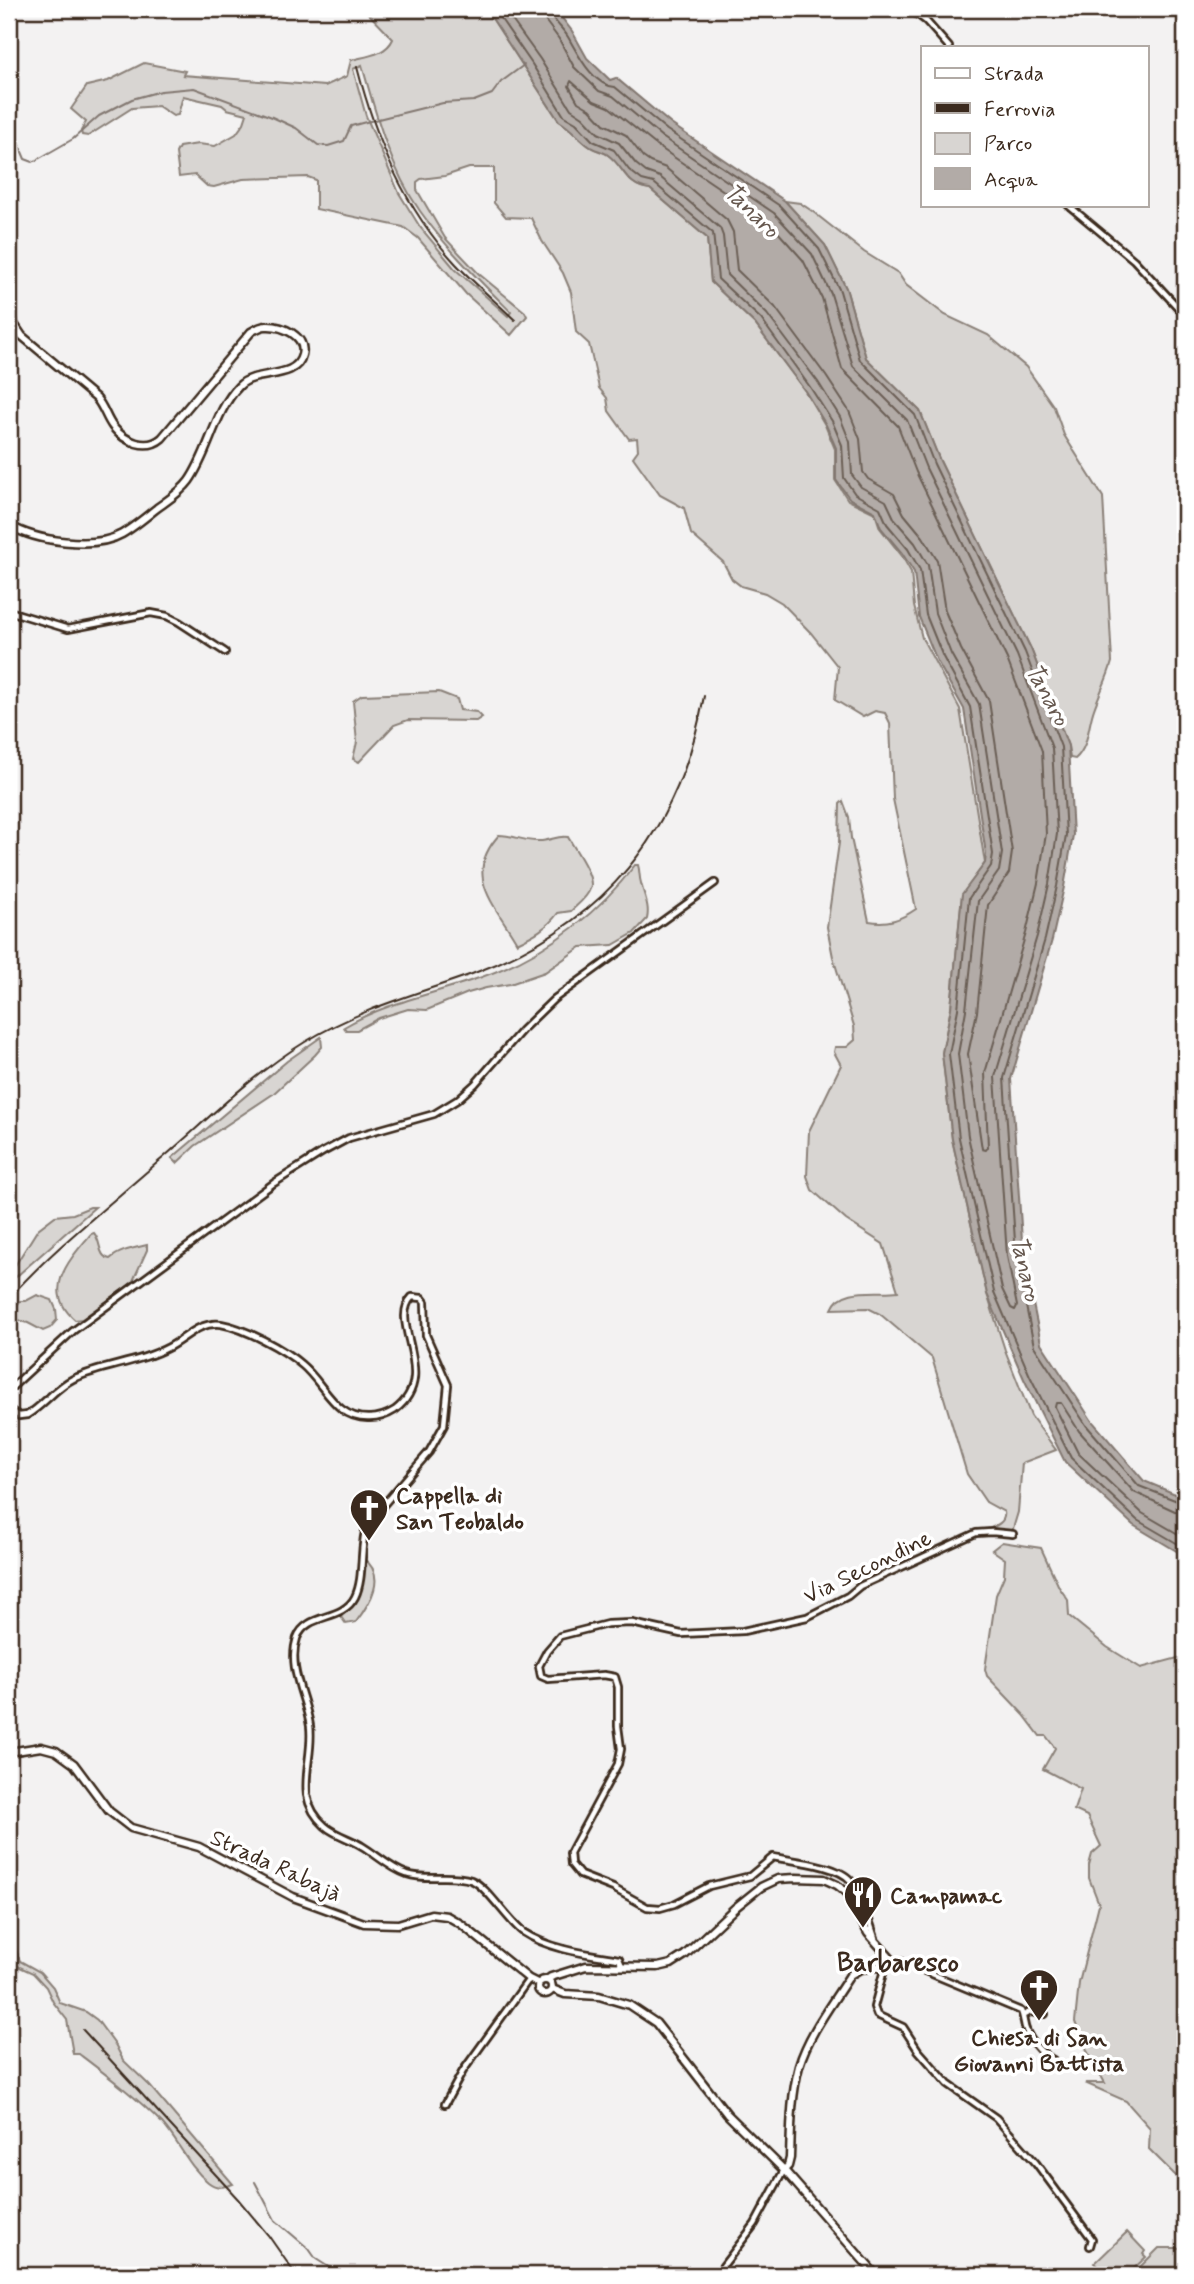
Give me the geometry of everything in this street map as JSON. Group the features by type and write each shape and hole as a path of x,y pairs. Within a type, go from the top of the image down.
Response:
{"street":[{"path":"910,9 926,21 948,46"},
{"path":"1069,206 1134,260 1185,315"},
{"path":"9,302 14,324 22,336 96,398 103,405 111,424 120,433 145,445 151,445 162,438 251,332 259,327 275,327 293,334 301,342 303,351 300,362 290,370 254,377 241,384 224,410 189,481 121,534 91,541 44,539 22,533 9,525"},
{"path":"9,611 68,629 151,613 167,616 225,652"},
{"path":"9,1390 73,1331 274,1183 349,1138 434,1114 457,1100 554,999 715,883"},
{"path":"9,1207 13,1212 9,1217"},
{"path":"9,1409 19,1416 27,1415 71,1380 166,1349 197,1329 221,1324 239,1330 304,1366 344,1412 365,1418 377,1418 395,1409 406,1399 413,1386 415,1377 406,1305 412,1297 422,1298 425,1302 426,1335 448,1385 444,1425 429,1452 367,1524 362,1536 356,1596 346,1608 334,1615 312,1621 303,1629 292,1657 307,1706 310,1730 307,1792 310,1809 325,1826 408,1875 461,1877 475,1881 522,1931 544,1943 619,1959 622,1967"},
{"name":"Via Secondine","path":"877,1946 867,1914 852,1881 831,1869 773,1857 750,1876 709,1886 660,1908 648,1906 576,1872 571,1864 570,1853 613,1777 620,1757 618,1687 615,1678 604,1675 548,1679 541,1676 539,1665 560,1636 607,1623 632,1623 690,1634 743,1630 807,1617 848,1596 860,1586 976,1533 1013,1534"},
{"name":"Strada Rabajà","path":"9,1752 41,1747 56,1751 74,1764 109,1811 131,1828 199,1847 293,1897 364,1923 398,1924 431,1914 447,1916 539,1984 542,1993 546,1994 550,1984"},
{"path":"550,1984 559,1975 586,1966 657,1967 671,1964 761,1887 778,1880 796,1878 824,1879 847,1893 877,1946 890,1956 892,1961"},
{"path":"716,2275 755,2224 780,2175 788,2166 793,2095 800,2065 810,2039 850,1976 860,1969 885,1966 892,1961 903,1962 1021,2011 1024,2024 1037,2048 1053,2060"},
{"path":"885,1966 874,2007 877,2015 903,2027 948,2084 996,2118 1036,2162 1092,2239 1090,2246"},
{"path":"445,2104 463,2071 529,1979"},
{"path":"539,1984 542,1980 565,1994 599,1996 629,2005 656,2023 727,2114 784,2170 876,2275"},
{"path":"1024,2015 1030,2012 1045,2014"}],"green space":[{"path":"364,9 486,9 559,121 589,146 608,155 630,180 650,189 707,238 711,282 755,324 805,391 825,425 835,449 835,480 848,500 875,513 880,528 911,572 914,606 922,638 960,709 985,863 962,895 951,1008 942,1053 952,1139 987,1294 1005,1350 1031,1416 1056,1450 1022,1463 1018,1512 1012,1532 988,1529 1002,1521 1004,1512 986,1502 967,1474 932,1358 880,1314 868,1308 832,1309 843,1296 861,1292 898,1291 883,1244 846,1220 812,1190 807,1176 809,1131 841,1065 834,1052 835,1047 847,1047 855,1040 854,1026 833,957 827,927 839,843 840,804 843,801 849,817 869,921 894,920 916,909 893,799 890,723 885,713 875,711 863,717 835,700 838,667 811,633 782,603 765,593 741,586 732,579 723,562 691,534 684,508 660,495 633,457 638,450 637,438 629,439 609,411 607,398 599,388 589,344 576,332 571,292 563,273 531,218 506,217 494,203 494,168 469,168 445,176 421,179 417,182 417,190 445,238 479,274 525,312 527,316 511,335 466,294 418,238 403,227 316,209 316,180 308,177 243,179 214,187 207,186 195,175 179,177 176,153 179,147 198,144 215,146 236,134 247,114 183,96 178,115 173,116 158,106 132,108 88,136 82,135 81,131 86,122 71,109 87,86 108,81 144,63 185,71 183,75 325,86 347,76 351,60 381,52 393,39","holes":["362,65 385,141 409,194 452,251 511,312 508,316 455,269 420,227 399,193 366,116 353,69"]},
{"path":"785,201 800,203 812,211 864,252 898,273 906,285 945,315 988,335 1026,367 1054,407 1064,435 1103,497 1112,662 1094,709 1086,742 1075,759 1070,758 1068,746 1031,649 940,461 920,411 866,358 846,288 825,245"},
{"path":"439,692 457,699 460,710 477,712 482,717 476,721 408,720 394,725 359,762 353,759 357,742 353,701 362,695"},
{"path":"499,835 534,841 568,837 587,871 591,884 587,895 571,911 558,913 540,931 517,943 492,902 483,877 483,864 488,850"},
{"path":"635,865 638,865 647,905 647,919 634,933 613,945 581,947 545,972 510,984 468,993 427,1010 408,1009 379,1018 357,1030 346,1030 344,1027 390,1006 495,972 541,949 582,921 601,904"},
{"path":"321,1037 322,1047 273,1094 195,1146 177,1163 172,1158 287,1061"},
{"path":"95,1207 9,1283 9,1275 38,1229 55,1216 73,1214"},
{"path":"94,1233 101,1252 110,1259 132,1248 147,1245 147,1250 132,1283 82,1319 75,1320 65,1309 59,1286 67,1265"},
{"path":"37,1295 52,1300 56,1309 57,1320 43,1331 15,1319 16,1307 20,1301"},
{"path":"1002,1542 1041,1548 1068,1600 1069,1616 1107,1647 1141,1668 1185,1656 1185,2185 1149,2149 1150,2128 1126,2101 1085,2083 1105,2083 1075,2022 1079,1983 1099,1904 1089,1878 1089,1865 1092,1854 1101,1846 1087,1816 1074,1810 1081,1789 1043,1769 1055,1748 1046,1736 1040,1736 987,1676 985,1669 996,1595 1004,1576 1005,1559 992,1550"},
{"path":"363,1558 374,1573 374,1590 367,1607 356,1622 346,1624 341,1617 359,1590"},
{"path":"9,1936 20,1961 40,1972 53,1987 60,2003 86,2012 97,2020 123,2060 149,2085 233,2184 220,2187 208,2182 152,2113 79,2054 73,2054 67,2020 53,2002 46,1987 33,1973 9,1962"},
{"path":"1127,2232 1145,2251 1143,2254 1146,2257 1127,2275 1107,2275 1095,2263"},
{"path":"1159,2248 1185,2248 1185,2274 1171,2270 1165,2275 1132,2275"}],"water":[{"name":"Tanaro","path":"486,9 555,9 572,31 587,58 610,80 616,78 671,124 785,201 825,245 846,288 866,358 920,411 940,461 1031,649 1068,746 1073,835 1052,940 1011,1079 1023,1255 1041,1343 1092,1421 1144,1481 1185,1498 1185,1556 1133,1525 1065,1462 1024,1379 987,1294 952,1139 942,1053 951,1008 962,894 985,863 986,854 964,709 937,661 919,617 914,572 881,528 875,512 850,499 836,480 836,448 826,425 805,391 755,324 711,282 707,238 650,189 630,180 608,155 589,146 559,121"}],"waterway":[{"path":"9,121 25,159 33,162 73,139 99,116 132,99 161,91 194,88 272,117 296,128 318,145 328,146 344,141 351,126 443,103 474,101 492,94 501,82 524,65"},
{"path":"255,2182 275,2220 309,2249 316,2259 341,2275"}],"railway":[{"path":"357,67 383,147 421,220 456,264 515,320"},
{"path":"9,1298 82,1228 229,1099 285,1055 346,1020 519,954 560,929 596,901 628,868 654,832 676,791 692,746 704,696"},
{"path":"83,2030 238,2199 296,2275"}],"place":[{"name":"Cappella di San Teobaldo","path":"369,1542"},
{"name":"Campamac","path":"863,1929"},
{"name":"Chiesa di San Giovanni Battista","path":"1039,2022"}],"district":[{"name":"Barbaresco","path":"898,1962"}]}
